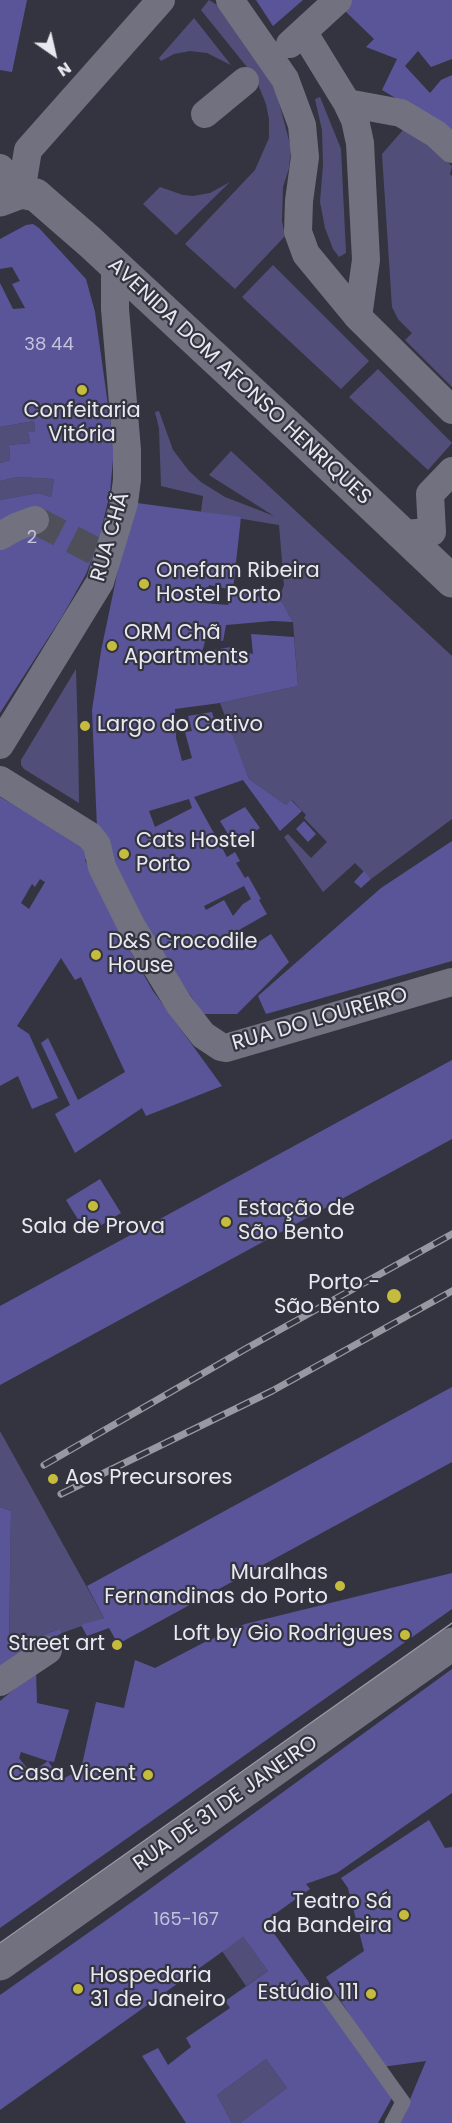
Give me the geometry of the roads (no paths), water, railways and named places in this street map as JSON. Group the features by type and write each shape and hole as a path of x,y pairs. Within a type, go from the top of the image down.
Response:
{"main road":[{"name":"AVENIDA DOM AFONSO HENRIQUES","path":"10,196 36,195 452,581"},
{"name":"RUA DE 31 DE JANEIRO","path":"0,1964 452,1644"}],"street":[{"path":"10,196 28,150 161,0"},
{"path":"230,0 285,79 302,125 305,156 299,201 298,232 306,254 358,317 452,410"},
{"path":"338,0 295,40 347,103 355,120 360,142 366,260 358,317"},
{"path":"205,114 245,81"},
{"path":"347,103 401,113 436,134 452,149"},
{"path":"0,168 10,196"},
{"name":"RUA CHÃ","path":"0,745 100,582 101,554 124,503 127,450 115,309 115,266"},
{"path":"402,534 432,532 430,494 452,471"},
{"path":"0,536 35,520"},
{"name":"RUA DO LOUREIRO","path":"0,780 90,836 98,845 102,867 132,927 179,1004 202,1035 221,1047 226,1048 452,982"},
{"path":"0,1682 48,1650"}],"lane":[{"path":"328,1997 403,2102 392,2123"}],"tunnel":[{"path":"35,520 95,551"}],"tram line":[{"path":"0,1943 452,1623"}],"railway":[{"path":"44,1465 452,1234"},
{"path":"61,1494 272,1391 452,1291"}],"place":[{"name":"Confeitaria Vitória","path":"82,390"},
{"name":"Onefam Ribeira Hostel Porto","path":"144,584"},
{"name":"ORM Chã Apartments","path":"112,646"},
{"name":"Largo do Cativo","path":"85,726"},
{"name":"Cats Hostel Porto","path":"124,854"},
{"name":"D&S Crocodile House","path":"96,955"},
{"name":"Sala de Prova","path":"93,1206"},
{"name":"Estação de São Bento","path":"226,1222"},
{"name":"Porto - São Bento","path":"394,1296"},
{"name":"Aos Precursores","path":"53,1479"},
{"name":"Muralhas Fernandinas do Porto","path":"340,1586"},
{"name":"Loft by Gio Rodrigues","path":"405,1635"},
{"name":"Street art","path":"117,1645"},
{"name":"Casa Vicent","path":"148,1775"},
{"name":"Teatro Sá da Bandeira","path":"404,1915"},
{"name":"Hospedaria 31 de Janeiro","path":"78,1989"},
{"name":"Estúdio 111","path":"371,1994"}]}
